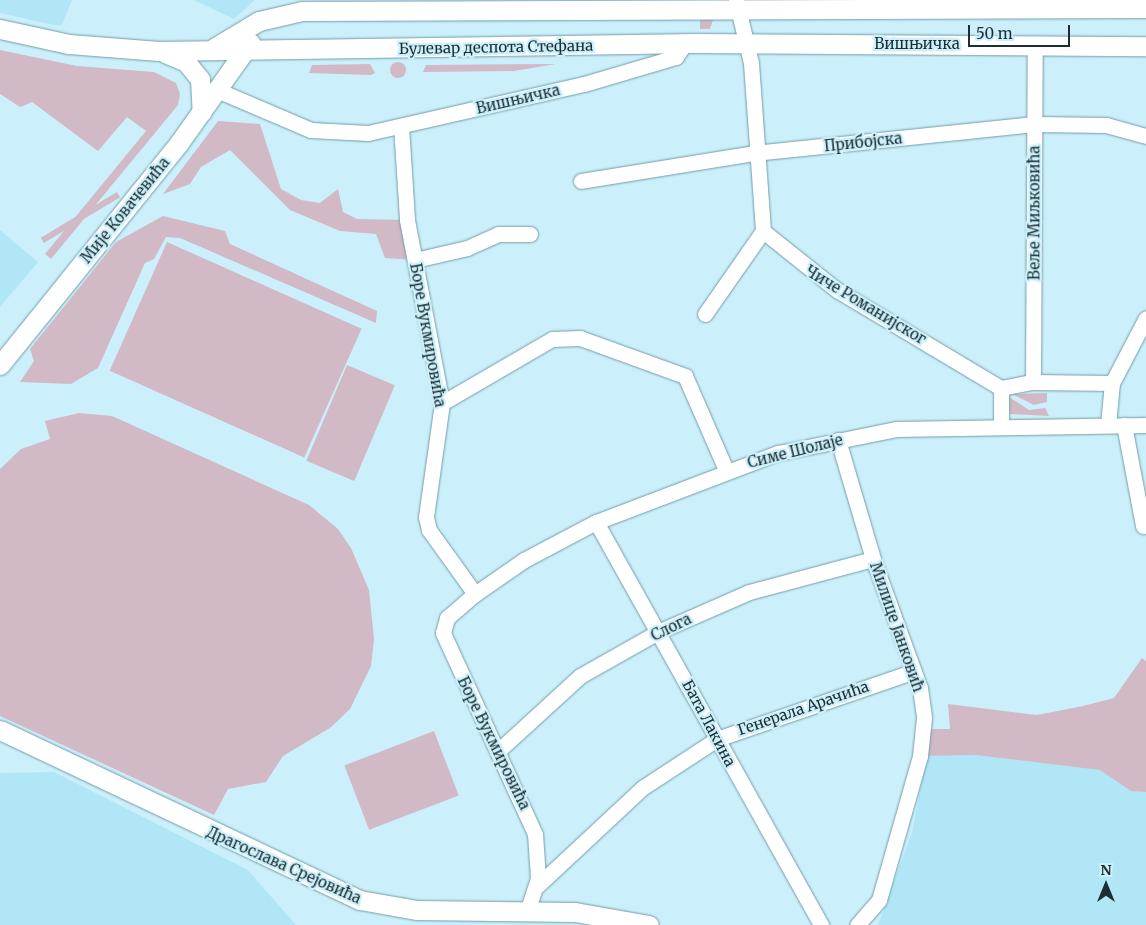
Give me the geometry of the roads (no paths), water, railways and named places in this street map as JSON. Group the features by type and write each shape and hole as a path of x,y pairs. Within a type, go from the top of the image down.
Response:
{"main road":[{"path":"737,3 1146,8"},
{"name":"Булевар деспота Стефана","path":"206,50 274,16 319,11 737,3"},
{"path":"245,50 274,16"},
{"name":"Булевар деспота Стефана","path":"0,29 70,37 159,51 748,43"},
{"name":"Вишњичка","path":"748,43 1146,46"},
{"name":"Мије Ковачевића","path":"0,365 202,112 245,50"},
{"path":"159,51 186,62 197,74 202,112"},
{"name":"Драгослава Срејовића","path":"0,730 360,900 417,910 581,913 649,925"}],"street":[{"path":"705,314 763,231 754,153 748,43 737,3"},
{"name":"Вишњичка","path":"401,126 584,84 676,57 685,43"},
{"name":"Веље Миљковића","path":"1033,382 1035,45"},
{"path":"217,90 311,130 351,134 401,126"},
{"name":"Прибојска","path":"581,180 754,153 1035,124 1106,125 1146,136"},
{"name":"Боре Вукмировића","path":"401,126 405,205 442,403 426,517 429,530 475,594 447,618 443,633 535,834 539,866 536,887 526,912"},
{"name":"Чиче Романијског","path":"763,231 837,290 1001,388"},
{"path":"415,260 467,248 498,234 530,234"},
{"path":"1108,425 1112,383 1146,318"},
{"path":"442,403 552,339 580,338 685,376 726,470"},
{"path":"1001,426 1001,388 1033,382 1112,383"},
{"path":"1124,425 1143,526"},
{"name":"Симе Шолаје","path":"475,594 524,560 596,522 726,470 838,440 896,429 1146,425"},
{"name":"Милице Јанковић","path":"838,440 873,559 914,671 923,702 920,756 880,900 857,925"},
{"name":"Бата Лакина","path":"596,522 660,632 717,739 821,925"},
{"name":"Слога","path":"498,751 580,676 660,632 750,592 873,559"},
{"name":"Генерала Арачића","path":"536,887 642,788 717,739 914,671"}]}
